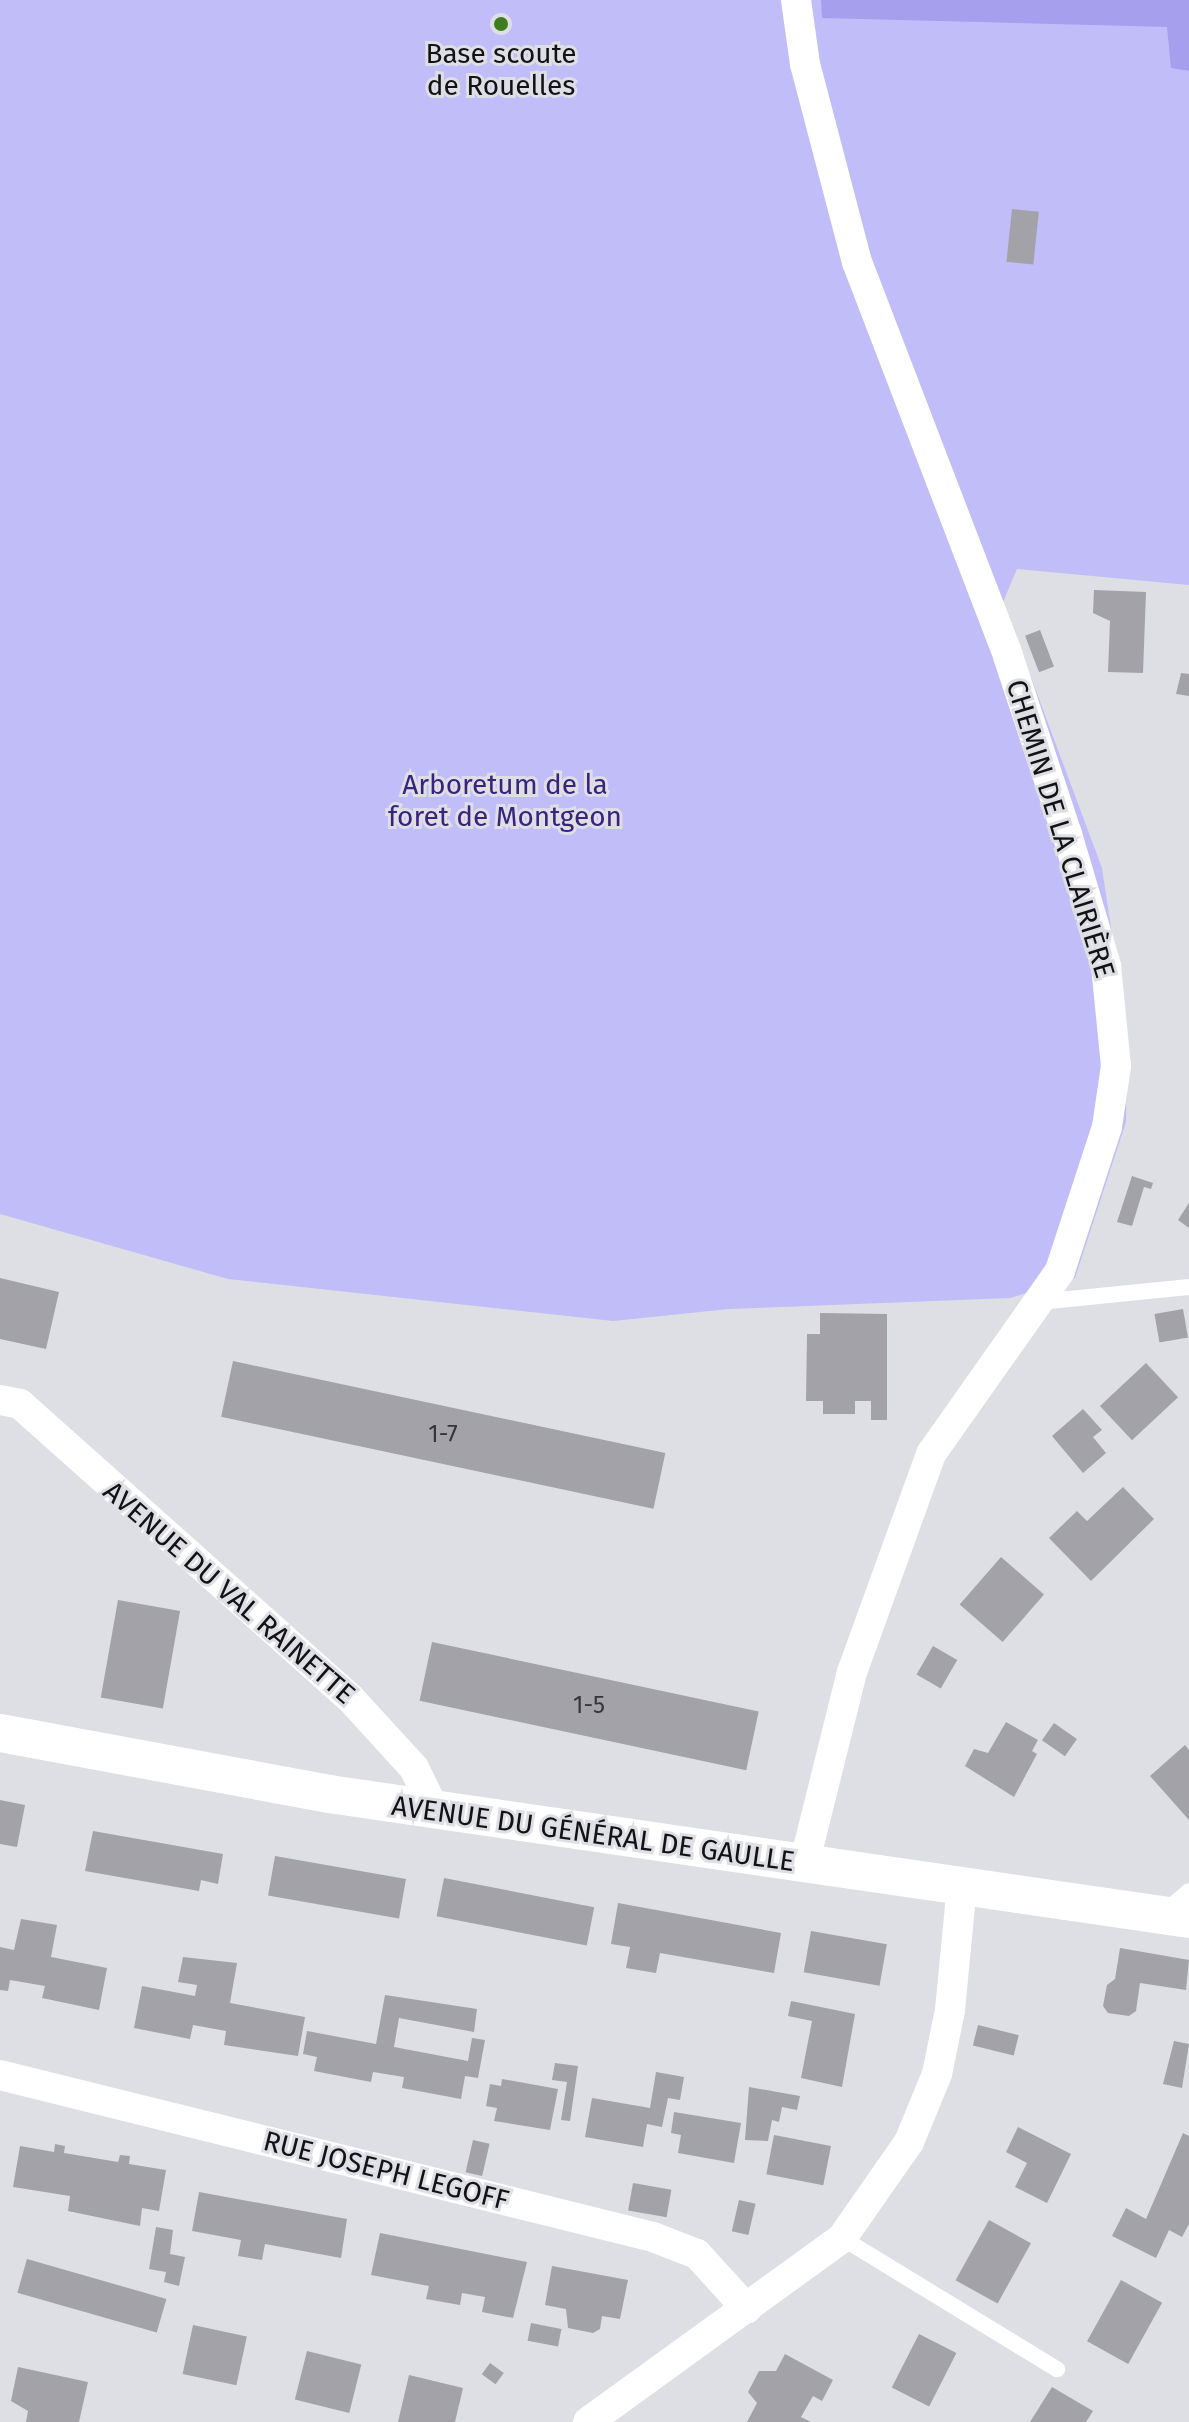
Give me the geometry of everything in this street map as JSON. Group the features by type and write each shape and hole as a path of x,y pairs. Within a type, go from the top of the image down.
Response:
{"street":[{"name":"CHEMIN DE LA CLAIRIÈRE","path":"796,0 805,64 857,262 1008,656 1106,966 1116,1066 1107,1127 1060,1271 931,1454 852,1672 804,1864"},
{"name":"AVENUE DU VAL RAINETTE","path":"0,1400 20,1404 351,1699 414,1768 435,1811"},
{"name":"AVENUE DU GÉNÉRAL DE GAULLE","path":"0,1733 435,1811 962,1886 1180,1908"},
{"path":"588,2422 842,2238 909,2142 937,2074 950,2010 962,1886"},
{"name":"RUE JOSEPH LEGOFF","path":"0,2075 653,2237 697,2254 747,2309"}],"lane":[{"path":"1038,1302 1189,1287"},
{"path":"842,2238 1057,2369"}],"green space":[{"name":"Arboretum de la foret de Montgeon","path":"0,0 1189,0 1189,585 1017,569 1003,602 1102,868 1127,1035 1126,1122 1075,1278 1010,1298 729,1309 613,1321 228,1279 0,1214"}],"shaded area":[{"path":"821,0 1189,0 1189,71 1171,68 1167,27 822,18"}],"building":[{"path":"1012,209 1039,212 1033,265 1006,262"},
{"path":"1094,590 1146,592 1143,673 1108,672 1110,621 1093,613"},
{"path":"1040,630 1054,666 1039,672 1025,636"},
{"path":"1181,673 1189,674 1189,696 1176,694"},
{"path":"1132,1176 1153,1183 1151,1189 1144,1187 1132,1226 1117,1222"},
{"path":"1189,1203 1189,1228 1178,1220"},
{"path":"0,1278 59,1292 46,1349 0,1339"},
{"path":"1183,1309 1188,1338 1159,1343 1154,1314"},
{"path":"820,1313 887,1314 887,1420 871,1420 871,1401 855,1401 855,1414 823,1414 823,1401 806,1401 807,1334 820,1334"},
{"path":"233,1361 665,1453 653,1509 221,1417"},
{"path":"1146,1363 1178,1397 1132,1440 1100,1406"},
{"path":"1083,1409 1102,1430 1093,1437 1106,1453 1083,1473 1052,1436"},
{"path":"1123,1487 1154,1519 1091,1581 1049,1538 1077,1511 1087,1521"},
{"path":"1001,1557 1044,1594 1003,1642 960,1605"},
{"path":"118,1600 180,1611 163,1708 101,1697"},
{"path":"432,1642 759,1711 746,1770 420,1701"},
{"path":"933,1646 957,1660 941,1689 916,1675"},
{"path":"1006,1722 1038,1740 1032,1751 1037,1754 1014,1797 965,1766 974,1749 988,1753"},
{"path":"1054,1723 1077,1739 1065,1756 1042,1740"},
{"path":"1185,1745 1189,1750 1189,1820 1150,1776"},
{"path":"0,1800 25,1805 17,1847 0,1844"},
{"path":"93,1831 223,1854 218,1884 201,1880 199,1891 85,1871"},
{"path":"275,1856 406,1879 399,1918 268,1895"},
{"path":"444,1878 594,1907 587,1945 437,1916"},
{"path":"618,1903 781,1933 774,1973 660,1953 656,1973 626,1968 630,1947 611,1944"},
{"path":"21,1919 57,1925 51,1957 107,1968 99,2010 42,1998 45,1986 10,1980 8,1991 0,1990 0,1947 14,1950"},
{"path":"811,1931 887,1944 880,1986 804,1972"},
{"path":"1120,1948 1189,1960 1186,1990 1140,1983 1136,2011 1129,2016 1108,2013 1103,2006 1107,1985 1115,1979"},
{"path":"183,1957 237,1963 230,2003 305,2017 298,2056 224,2045 226,2031 193,2025 190,2039 134,2028 142,1986 195,1996 197,1985 178,1982"},
{"path":"385,1995 477,2009 474,2032 399,2018 394,2047 468,2061 472,2038 485,2040 478,2078 465,2076 461,2099 402,2088 404,2077 373,2072 371,2082 314,2071 317,2057 303,2054 307,2031 376,2044"},
{"path":"791,2001 855,2014 842,2087 801,2078 812,2021 788,2016"},
{"path":"978,2025 1019,2035 1014,2056 973,2045"},
{"path":"1174,2041 1189,2044 1182,2088 1163,2084"},
{"path":"555,2063 578,2066 570,2121 561,2120 567,2082 552,2080"},
{"path":"656,2072 684,2077 680,2100 668,2098 662,2127 647,2124 643,2147 585,2137 592,2098 650,2108"},
{"path":"502,2079 558,2089 550,2130 494,2121 497,2108 486,2106 490,2084 501,2086"},
{"path":"749,2087 800,2096 797,2110 782,2107 779,2122 772,2120 768,2141 745,2140"},
{"path":"674,2112 741,2123 734,2163 678,2153 681,2135 671,2133"},
{"path":"1018,2127 1071,2154 1047,2203 1015,2187 1027,2163 1006,2152"},
{"path":"1183,2133 1189,2136 1189,2224 1182,2237 1169,2230 1156,2258 1112,2236 1126,2208 1146,2219"},
{"path":"774,2135 831,2146 823,2185 766,2174"},
{"path":"473,2140 490,2144 482,2176 466,2172"},
{"path":"55,2144 65,2146 64,2153 118,2162 120,2155 130,2156 129,2164 166,2170 159,2211 142,2208 140,2226 68,2211 70,2196 13,2187 20,2146 54,2152"},
{"path":"633,2183 671,2190 667,2217 628,2211"},
{"path":"199,2192 347,2219 341,2258 265,2244 262,2260 238,2256 241,2240 192,2231"},
{"path":"739,2200 756,2204 748,2235 732,2231"},
{"path":"989,2220 1031,2243 998,2304 956,2280"},
{"path":"156,2227 173,2230 170,2254 185,2257 179,2286 164,2282 166,2272 149,2269"},
{"path":"380,2233 527,2262 513,2318 482,2312 485,2297 462,2293 460,2305 426,2299 429,2286 371,2275"},
{"path":"27,2259 166,2299 157,2333 17,2293"},
{"path":"552,2266 628,2280 620,2319 602,2316 600,2329 593,2333 568,2328 566,2309 545,2305"},
{"path":"1121,2280 1162,2303 1128,2364 1087,2341"},
{"path":"531,2323 561,2329 558,2347 528,2341"},
{"path":"193,2325 247,2336 236,2385 183,2374"},
{"path":"919,2334 956,2353 929,2407 892,2387"},
{"path":"307,2351 361,2365 349,2413 295,2400"},
{"path":"785,2354 833,2380 822,2401 813,2396 801,2417 811,2422 747,2422 757,2403 748,2392 759,2371 776,2371"},
{"path":"490,2363 504,2373 496,2384 482,2374"},
{"path":"18,2367 88,2382 79,2422 26,2422 28,2411 11,2401"},
{"path":"409,2375 463,2388 455,2422 398,2422"},
{"path":"1052,2387 1093,2411 1086,2422 1030,2422"}],"place":[{"name":"Base scoute de Rouelles","path":"501,24"}]}
